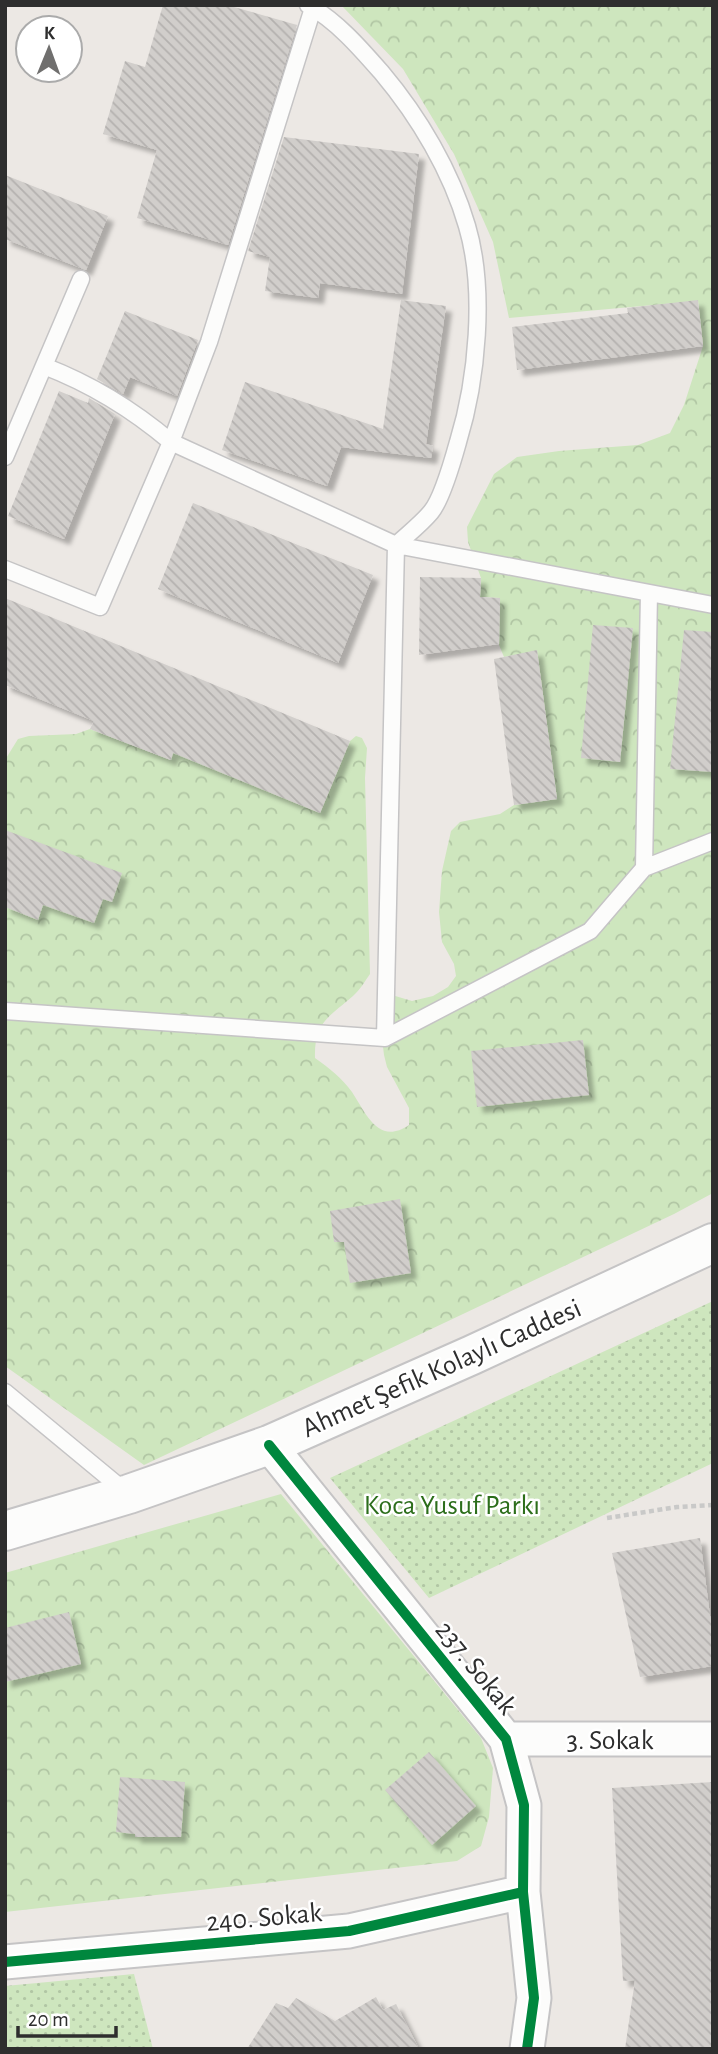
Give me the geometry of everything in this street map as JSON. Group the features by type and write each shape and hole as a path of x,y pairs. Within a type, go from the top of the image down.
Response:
{"main road":[{"name":"Ahmet Şefik Kolaylı Caddesi","path":"5,1531 129,1494 269,1445 713,1243"}],"street":[{"name":"237. Sokak","path":"269,1445 506,1739 524,1805 523,1892 534,1998 527,2049"},
{"name":"3. Sokak","path":"506,1739 713,1739"},
{"name":"240. Sokak","path":"5,1962 349,1931 523,1892"}],"lane":[{"path":"5,569 100,607 171,442 209,342 310,7 358,45 394,87 426,135 451,184 467,228 475,275 476,325 472,379 451,466 433,510 396,545 385,1038"},
{"path":"5,457 11,427 44,366 81,279"},
{"path":"44,366 79,380 122,404 171,442 396,545 713,605"},
{"path":"644,868 649,593"},
{"path":"5,1011 385,1038 590,931 644,868 713,841"},
{"path":"5,1392 129,1494"}],"path":[{"path":"607,1518 677,1507 713,1505"}],"green space":[{"path":"341,5 713,5 713,1193 674,1214 144,1465 5,1366 5,760 18,739 29,736 76,734 90,729 170,760 179,739 189,759 320,813 350,741 356,736 362,738 367,748 365,778 370,974 356,994 330,1015 320,1028 315,1058 344,1082 368,1117 381,1129 389,1132 409,1125 409,1108 387,1067 381,1030 392,995 412,1001 433,996 448,987 456,976 454,964 442,942 439,912 442,871 451,831 460,822 500,814 514,805 557,799 537,651 504,657 499,645 500,598 480,597 481,578 468,542 467,527 494,474 517,457 638,445 670,433 684,405 703,346 698,301 509,318 493,242 454,154 403,69"},
{"name":"Koca Yusuf Parkı","path":"713,1301 713,1463 429,1598 330,1478"},
{"path":"281,1494 481,1738 493,1768 489,1817 481,1846 457,1861 5,1912 5,1573"},
{"path":"134,1974 153,2049 5,2049 5,1986"}],"building":[{"path":"163,5 227,5 297,25 228,245 137,218 157,150 103,134 125,61 145,67"},
{"path":"284,137 419,154 402,294 320,283 318,298 265,291 270,257 248,251"},
{"path":"5,175 108,216 86,270 5,239"},
{"path":"401,300 446,306 426,444 433,446 431,458 341,447 327,486 222,450 245,382 383,429"},
{"path":"698,300 703,346 517,370 512,327 628,313 627,308"},
{"path":"125,311 198,340 177,396 130,377 123,394 97,379"},
{"path":"59,391 88,403 89,398 115,414 64,539 8,516"},
{"path":"193,503 373,575 338,663 158,589"},
{"path":"420,577 481,578 480,597 500,598 499,644 419,655"},
{"path":"5,598 350,741 320,813 173,753 171,760 90,729 94,721 5,685"},
{"path":"593,625 633,628 620,762 581,758"},
{"path":"684,630 713,632 713,772 670,769"},
{"path":"537,650 557,799 514,805 494,659"},
{"path":"5,830 122,873 112,902 103,899 94,923 43,905 38,920 5,907"},
{"path":"583,1040 589,1095 477,1107 471,1051"},
{"path":"400,1199 411,1273 350,1283 344,1242 334,1242 330,1211"},
{"path":"700,1538 713,1639 713,1666 640,1677 612,1553"},
{"path":"69,1612 81,1664 5,1682 5,1628"},
{"path":"429,1752 476,1806 432,1845 385,1790"},
{"path":"120,1777 185,1782 181,1837 135,1837 135,1834 116,1832"},
{"path":"713,1782 713,2049 625,2049 635,1980 623,1981 612,1788"},
{"path":"376,1997 383,2010 396,2004 419,2049 247,2049 276,2003 288,2008 296,1998 335,2021"}],"cycle path":[{"path":"269,1445 506,1739 524,1805 523,1892 534,1998 527,2049"},
{"path":"5,1962 349,1931 523,1892"}]}
